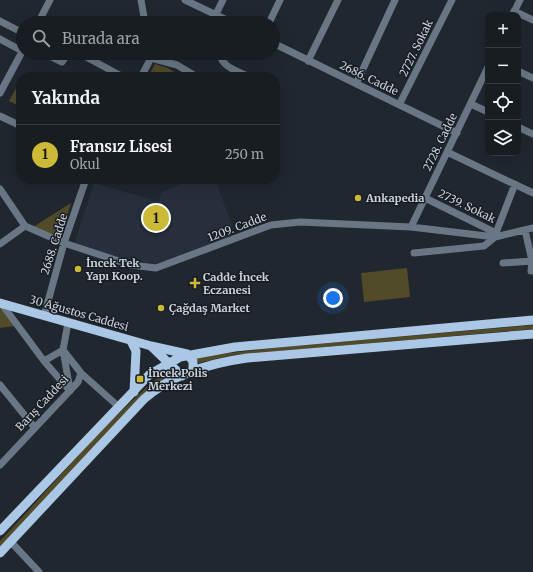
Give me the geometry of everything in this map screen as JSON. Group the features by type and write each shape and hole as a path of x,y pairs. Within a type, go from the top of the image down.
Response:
{"main road":[{"name":"30 Ağustos Caddesi","path":"0,303 131,341 187,354"},
{"path":"0,531 149,376 168,362 187,354 235,347 533,320"},
{"path":"0,553 144,399 157,389 193,371 219,362 247,358 533,334"},
{"path":"131,341 136,351 134,392"},
{"name":"30 Ağustos Caddesi","path":"151,346 182,376"},
{"path":"187,354 193,361 193,371"}],"street":[{"path":"42,16 50,0"},
{"path":"141,0 144,16"},
{"path":"185,0 218,16"},
{"path":"216,14 223,0"},
{"path":"272,16 280,0"},
{"path":"308,61 338,0"},
{"path":"356,84 395,0"},
{"name":"2727. Sokak","path":"399,105 452,0"},
{"path":"514,12 520,0"},
{"path":"521,16 533,20"},
{"path":"0,20 16,29"},
{"path":"0,39 16,47"},
{"name":"2686. Cadde","path":"280,47 457,133"},
{"path":"0,94 2,84 17,60"},
{"path":"92,60 114,72"},
{"path":"143,72 149,60"},
{"path":"164,60 189,72"},
{"path":"221,60 226,67 238,72"},
{"path":"521,72 533,78"},
{"name":"2728. Cadde","path":"411,227 485,74"},
{"path":"471,104 485,111"},
{"path":"0,116 16,124"},
{"path":"521,128 533,134"},
{"path":"447,152 533,193"},
{"name":"2688. Cadde","path":"44,316 64,243 84,184"},
{"name":"2739. Sokak","path":"425,198 496,233 515,184"},
{"path":"0,244 25,226 1,193"},
{"name":"1209. Cadde","path":"25,226 64,243 131,265 156,268 271,225 300,222 411,227 495,237 533,228"},
{"path":"525,230 532,261 531,271"},
{"path":"414,253 484,246 495,237"},
{"path":"503,263 532,261"},
{"path":"0,303 44,361 70,391"},
{"path":"68,323 63,350 70,391"},
{"path":"44,361 63,350"},
{"path":"63,350 81,373 120,407"},
{"name":"Barış Caddesi","path":"0,465 78,382 81,373"},
{"path":"0,385 35,428"},
{"path":"10,542 39,572"}],"shaded area":[{"path":"155,64 168,68 174,72 151,72"},
{"path":"16,88 16,104 9,101"},
{"path":"94,184 158,201 163,191 182,184 217,184 236,236 152,266 74,245"},
{"path":"71,203 60,240 33,227"},
{"path":"407,268 410,297 364,302 361,273"},
{"path":"0,307 15,326 0,328"},
{"path":"533,325 533,329 233,355 199,363 196,357 283,347"},
{"path":"168,369 173,376 0,547 0,541 81,452 146,388"}],"place":[{"name":"Ankapedia","path":"358,198"},
{"name":"Fransız Lisesi","path":"156,218"},
{"name":"İncek Tek Yapı Koop.","path":"78,269"},
{"name":"Cadde İncek Eczanesi","path":"195,283"},
{"name":"Çağdaş Market","path":"161,308"},
{"name":"İncek Polis Merkezi","path":"140,379"}]}
